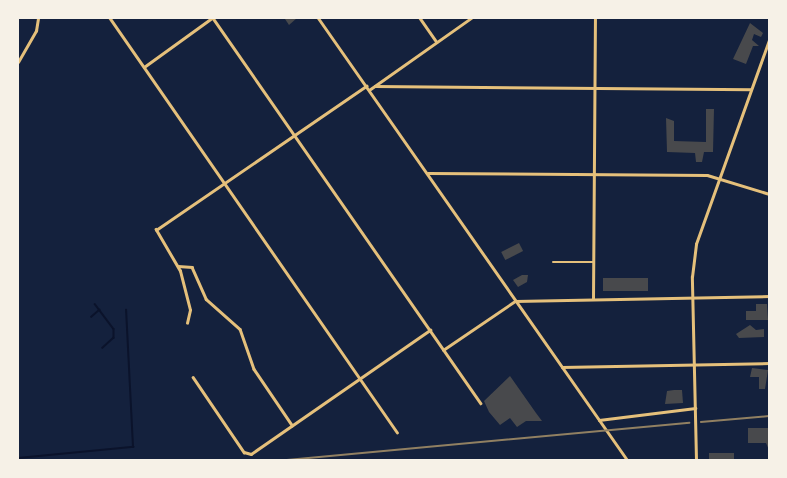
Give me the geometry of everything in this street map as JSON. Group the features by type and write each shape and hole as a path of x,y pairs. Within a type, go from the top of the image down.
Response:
{"street":[{"path":"18,62 36,31 38,18"},
{"path":"110,18 361,377 397,432"},
{"path":"144,66 213,18 481,403"},
{"path":"318,18 428,173 515,301 627,460"},
{"path":"420,18 437,42"},
{"path":"369,90 471,18"},
{"path":"593,299 595,18"},
{"path":"696,460 693,364 693,297 696,244 718,177 769,40"},
{"path":"187,323 190,310 178,266 156,230 366,86"},
{"path":"375,86 751,89"},
{"path":"428,173 594,174 718,177 769,194"},
{"path":"552,262 593,262"},
{"path":"178,266 192,267 206,299 240,329 254,369 292,426"},
{"path":"443,350 515,301 769,296"},
{"path":"193,377 248,454 292,426 430,330"},
{"path":"561,367 769,363"},
{"path":"599,420 695,408"}],"building":[{"path":"286,18 297,18 289,25 285,19"},
{"path":"750,23 763,33 761,37 754,34 752,40 759,46 753,46 746,64 733,59"},
{"path":"706,109 714,109 713,152 704,152 702,162 696,162 695,153 667,152 666,118 674,121 674,141 706,142"},
{"path":"519,243 523,251 505,260 501,252"},
{"path":"522,275 528,275 527,282 518,287 513,280"},
{"path":"603,278 648,278 648,291 603,291"},
{"path":"756,304 767,304 768,320 746,320 746,311 756,311"},
{"path":"750,325 756,330 764,329 764,337 739,338 736,334"},
{"path":"752,368 768,370 765,389 759,389 759,377 750,377"},
{"path":"510,376 542,421 526,421 517,427 510,418 500,425 489,412 484,401"},
{"path":"682,390 683,403 665,404 667,391"},
{"path":"748,428 769,428 769,450 766,443 748,443"},
{"path":"709,453 734,453 734,460 709,460"}],"waterway":[{"path":"95,304 114,329 114,338 103,348"},
{"path":"91,317 99,310"},
{"path":"18,458 133,447 126,310"}],"railway":[{"path":"701,422 769,416"},
{"path":"287,460 689,423"}]}
